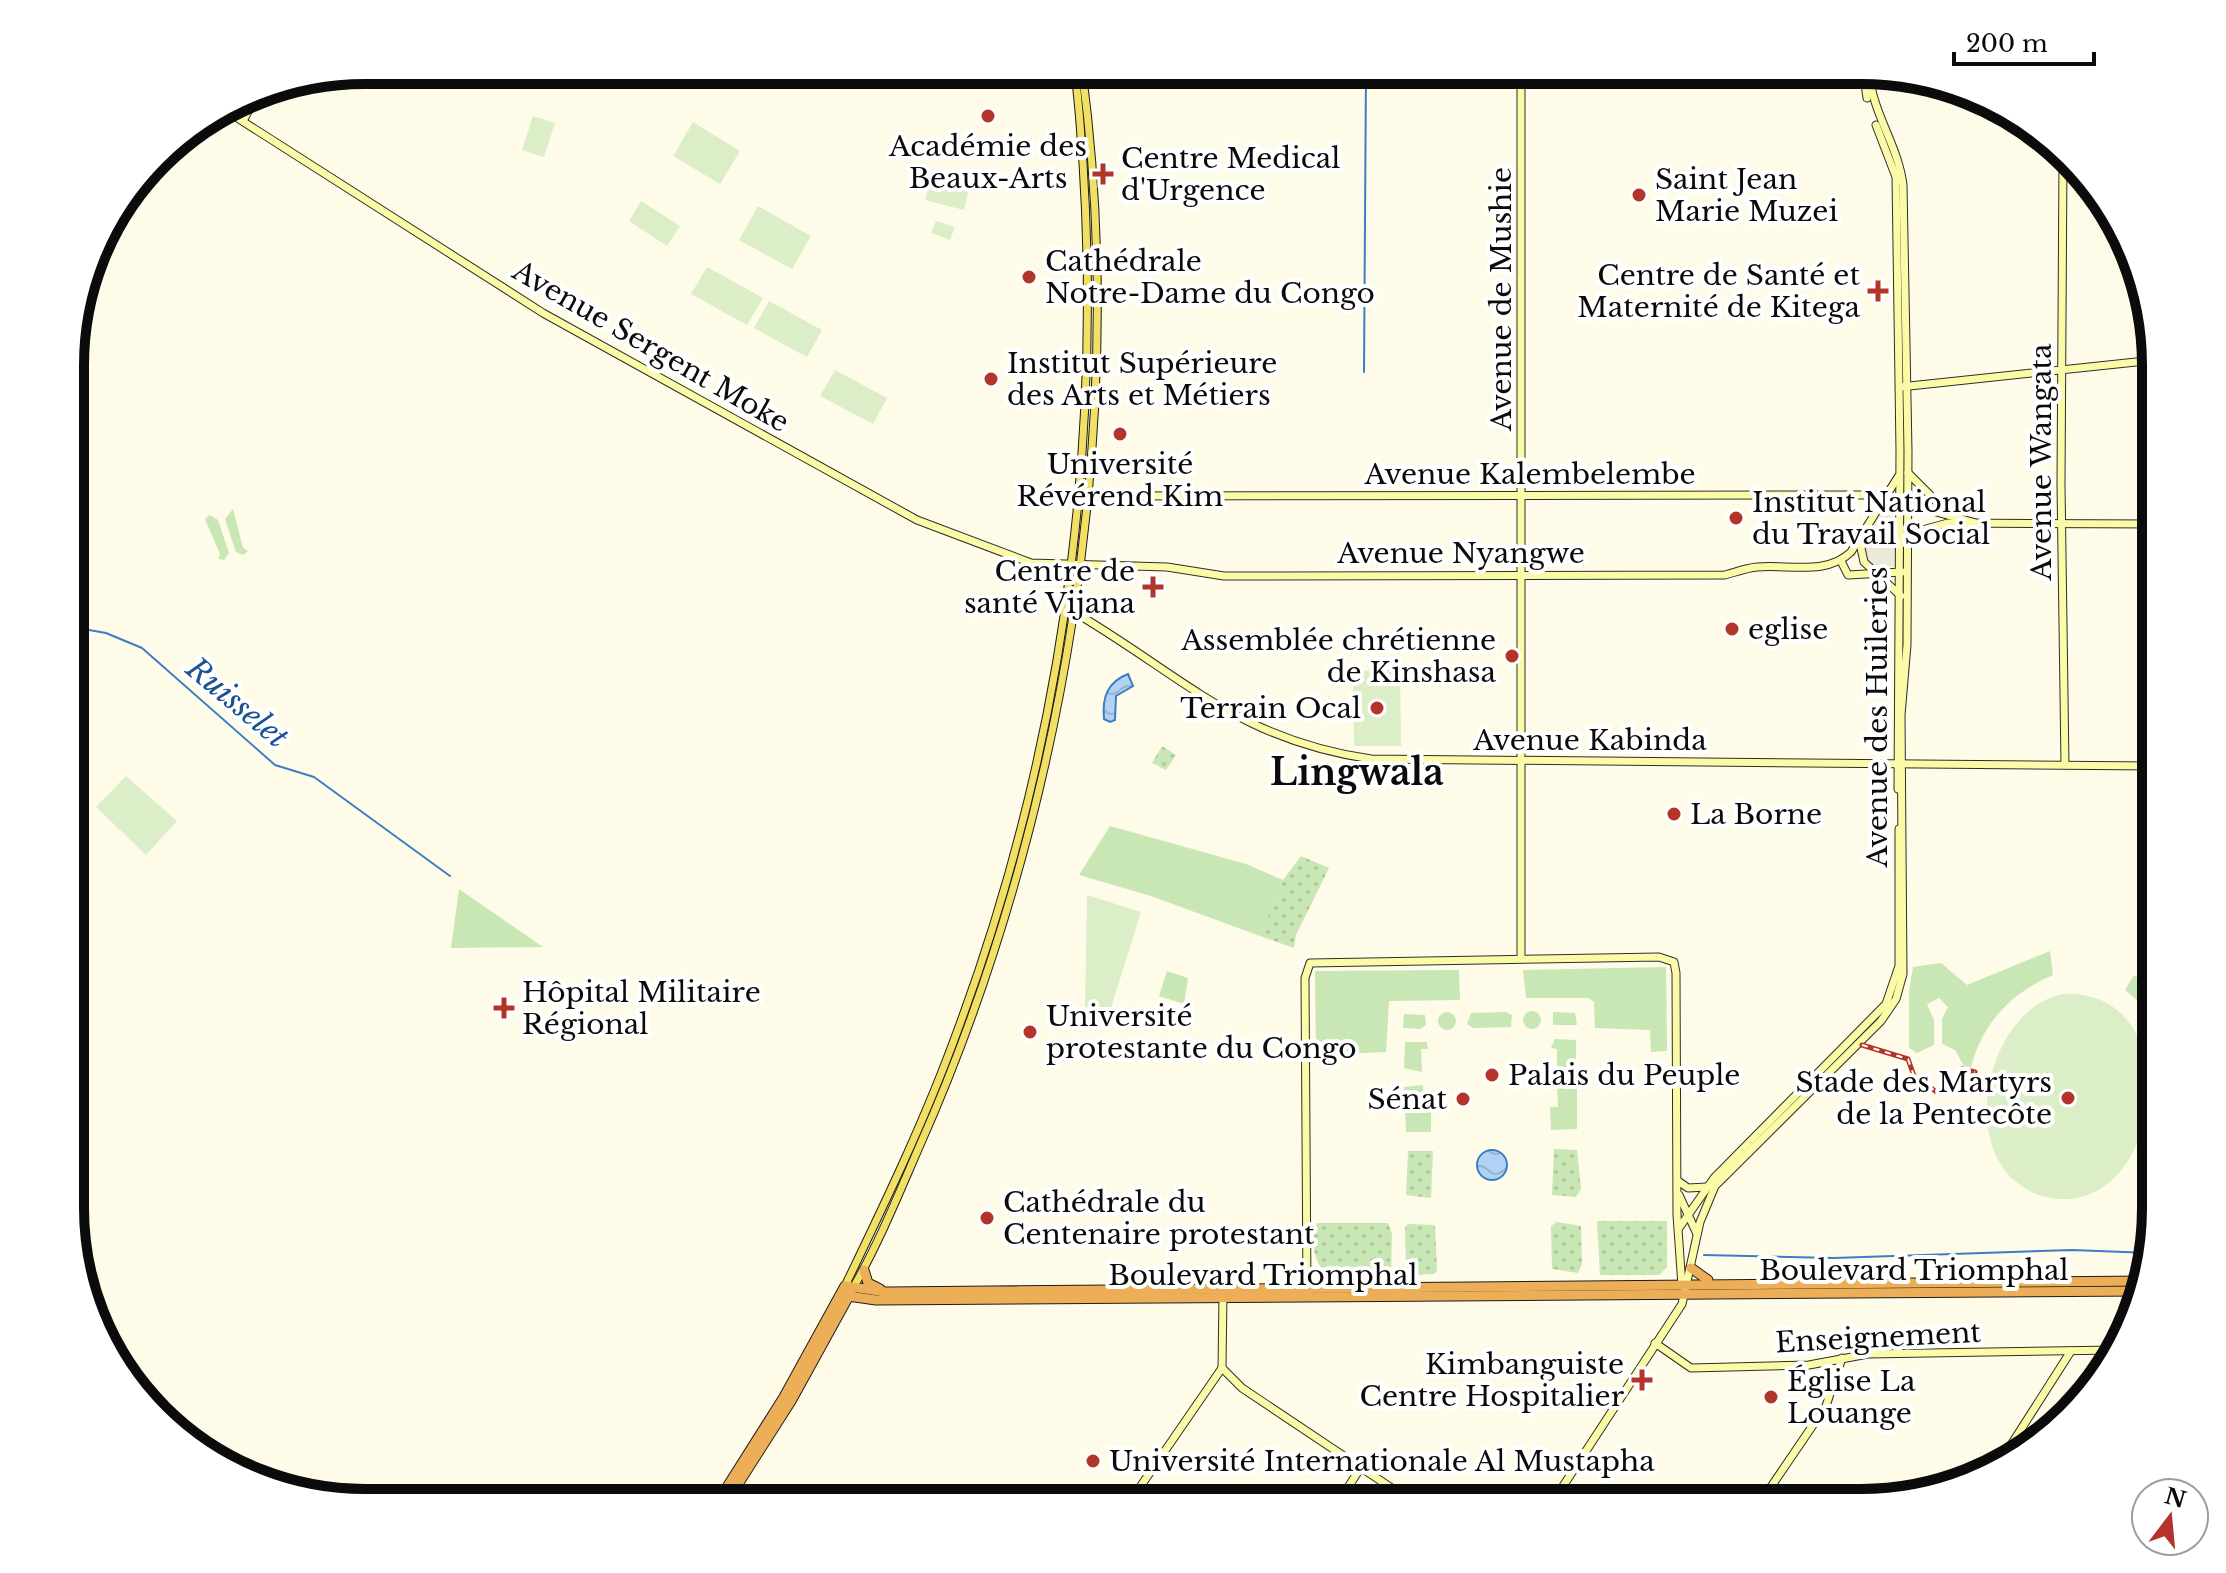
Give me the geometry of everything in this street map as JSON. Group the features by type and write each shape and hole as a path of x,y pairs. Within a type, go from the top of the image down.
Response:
{"highway":[{"path":"1691,1268 1700,1277 1723,1283"},
{"path":"864,1270 868,1283 886,1292"},
{"name":"Boulevard Triomphal","path":"1684,1289 1723,1283 2132,1281"},
{"name":"Boulevard Triomphal","path":"847,1292 876,1300 1684,1289 2129,1291"},
{"name":"Boulevard Triomphal","path":"847,1292 1223,1293"},
{"path":"735,1488 791,1401 842,1310 847,1292"},
{"path":"726,1488 847,1292"},
{"path":"842,1310 859,1301 876,1300"}],"main road":[{"path":"1076,84 1088,265 1083,496"},
{"path":"847,1292 864,1270 938,1103 995,946 1043,772 1073,611 1083,496 1095,289 1093,207 1083,84"},
{"path":"847,1292 920,1126 994,924 1038,754 1065,606 1076,566"}],"street":[{"name":"Avenue de Mushie","path":"1521,85 1521,958"},
{"name":"Avenue des Huileries","path":"1868,85 1871,99 1902,177 1898,477 1902,500 1904,572 1900,766"},
{"path":"243,121 250,109"},
{"name":"Avenue Sergent Moke","path":"235,116 543,313 912,518 1014,558 1076,566"},
{"name":"Avenue Wangata","path":"2063,169 2061,371 2065,765"},
{"path":"1901,387 2141,362"},
{"name":"Avenue des Huileries","path":"1901,387 1907,472 1902,500"},
{"path":"1907,472 1949,513"},
{"path":"1898,477 1860,541 1841,561 1848,575 1904,572"},
{"name":"Avenue Kalembelembe","path":"1083,496 1886,497 1976,523"},
{"path":"1903,535 1932,525 2141,524"},
{"path":"1860,541 1861,557 1901,596"},
{"name":"Avenue Nyangwe","path":"1076,566 1167,567 1224,576 1725,575 1752,567 1820,566 1841,561"},
{"name":"Avenue des Huileries","path":"1684,1289 1678,1230 1687,1214 1707,1187 1877,1025 1896,999 1905,959 1900,766 1901,596 1904,572"},
{"name":"Avenue Kabinda","path":"1065,606 1199,697 1285,739 1327,752 1371,759 2141,766"},
{"path":"1307,1292 1304,993 1307,966 1315,961 1659,957 1674,962 1678,1230"},
{"name":"Avenue des Huileries","path":"1684,1289 1710,1196 1727,1169"},
{"path":"1678,1181 1688,1188 1707,1187"},
{"path":"1678,1193 1697,1234"},
{"path":"1678,1244 1696,1244"},
{"path":"1558,1489 1655,1343 1684,1289"},
{"path":"1139,1489 1222,1368 1223,1293"},
{"name":"Enseignement","path":"1655,1343 1691,1368 1809,1365 1868,1354 2103,1350"},
{"path":"2010,1446 2071,1351"},
{"path":"1770,1489 1826,1406 1842,1358"},
{"path":"1222,1368 1242,1388 1393,1489"},
{"path":"1347,1489 1361,1467"}],"green space":[{"path":"533,116 555,123 544,157 522,150"},
{"path":"693,122 740,151 720,184 673,156"},
{"path":"933,171 971,181 964,210 925,200"},
{"path":"641,201 680,226 667,246 629,221"},
{"path":"758,206 811,236 792,269 739,240"},
{"path":"936,221 955,227 950,240 931,233"},
{"path":"707,267 763,298 747,325 691,294"},
{"path":"769,301 822,330 807,357 754,328"},
{"path":"835,370 887,398 873,424 820,396"},
{"path":"233,509 243,548 248,551 243,555 236,552 225,519"},
{"path":"210,515 218,520 229,553 224,560 218,559 220,554 205,519"},
{"name":"Terrain Ocal","path":"1400,670 1401,746 1354,746 1353,671"},
{"path":"1162,746 1176,755 1166,770 1152,763"},
{"path":"126,776 177,821 146,855 96,807"},
{"path":"1110,826 1246,864 1283,880 1260,936 1151,896 1079,875"},
{"path":"1301,856 1329,868 1296,935 1294,948 1260,936 1283,880"},
{"path":"459,889 543,947 451,948"},
{"path":"1087,895 1141,912 1110,1011 1085,1007"},
{"path":"2050,951 2053,975 2024,991 2001,1011 1983,1036 1971,1067 1964,1066 1955,1050 1942,1044 1942,1019 1948,1007 1939,998 1927,1004 1934,1020 1934,1045 1917,1053 1909,1048 1909,991 1913,967 1941,963 1967,985"},
{"path":"1666,967 1667,1051 1651,1052 1650,1030 1595,1028 1594,1002 1589,998 1526,998 1523,970"},
{"path":"1459,970 1460,1000 1389,1001 1386,1052 1316,1055 1315,971"},
{"path":"1167,971 1188,978 1184,1004 1159,996"},
{"path":"2134,975 2142,981 2139,1002 2125,990"},
{"name":"Stade des Martyrs de la Pentecôte","path":"2063,994 2103,1001 2130,1024 2142,1049 2142,1128 2124,1166 2098,1190 2064,1199 2037,1194 2014,1180 1998,1159 1989,1133 1987,1104 1992,1074 2002,1046 2018,1022 2038,1004"},
{"path":"1532,1011 1541,1020 1532,1029 1523,1020"},
{"path":"1447,1012 1456,1021 1447,1030 1438,1021"},
{"path":"1506,1012 1512,1015 1511,1027 1473,1028 1467,1024 1471,1013"},
{"path":"1553,1012 1575,1013 1577,1025 1553,1025"},
{"path":"1404,1014 1425,1015 1426,1025 1420,1029 1403,1028"},
{"path":"1555,1039 1576,1040 1576,1069 1557,1069 1557,1049 1551,1048"},
{"path":"1405,1042 1427,1042 1428,1049 1421,1049 1422,1072 1404,1068"},
{"path":"1423,1085 1424,1109 1431,1110 1431,1132 1406,1132 1404,1087"},
{"path":"1557,1085 1577,1088 1577,1129 1551,1130 1550,1107 1558,1107"},
{"path":"1554,1149 1577,1150 1581,1189 1576,1197 1552,1195"},
{"path":"1408,1151 1433,1151 1431,1198 1406,1195"},
{"path":"1597,1221 1667,1221 1667,1267 1659,1275 1600,1275"},
{"path":"1557,1222 1581,1226 1582,1264 1578,1273 1552,1269 1551,1226"},
{"path":"1317,1223 1388,1223 1392,1234 1391,1274 1329,1277 1314,1252 1313,1237"},
{"path":"1408,1224 1435,1225 1437,1271 1434,1274 1411,1275 1406,1270 1405,1227"}],"shaded area":[{"path":"1888,500 1893,502 1896,566 1873,572 1859,550"}],"water":[{"path":"1128,674 1133,686 1116,696 1115,720 1110,722 1104,719 1107,692 1115,681"},
{"path":"1492,1150 1503,1154 1507,1165 1503,1176 1492,1180 1481,1176 1477,1165 1481,1154"}],"waterway":[{"path":"1364,372 1366,85"},
{"name":"Ruisselet","path":"84,629 106,633 142,648 275,765 314,777 450,876"},
{"path":"1704,1255 1834,1258 2072,1250 2139,1253"}],"railway":[{"path":"1862,1045 1908,1059 1914,1076 1938,1093 1956,1083 1962,1069 1975,1072"}],"place":[{"name":"Académie des Beaux-Arts","path":"988,116"},
{"name":"Centre Medical d'Urgence","path":"1103,174"},
{"name":"Saint Jean Marie Muzei","path":"1639,195"},
{"name":"Cathédrale Notre-Dame du Congo","path":"1029,277"},
{"name":"Centre de Santé et Maternité de Kitega","path":"1878,291"},
{"name":"Institut Supérieure des Arts et Métiers","path":"991,379"},
{"name":"Université Révérend Kim","path":"1120,434"},
{"name":"Institut National du Travail Social","path":"1736,518"},
{"name":"Centre de santé Vijana","path":"1153,587"},
{"name":"eglise","path":"1732,629"},
{"name":"Assemblée chrétienne de Kinshasa","path":"1512,656"},
{"name":"Terrain Ocal","path":"1377,708"},
{"name":"La Borne","path":"1674,814"},
{"name":"Hôpital Militaire Régional","path":"504,1008"},
{"name":"Université protestante du Congo","path":"1030,1032"},
{"name":"Palais du Peuple","path":"1492,1075"},
{"name":"Stade des Martyrs de la Pentecôte","path":"2068,1098"},
{"name":"Sénat","path":"1463,1099"},
{"name":"Cathédrale du Centenaire protestant","path":"987,1218"},
{"name":"Kimbanguiste Centre Hospitalier","path":"1642,1380"},
{"name":"Église La Louange","path":"1771,1397"},
{"name":"Université Internationale Al Mustapha","path":"1093,1461"}],"district":[{"name":"Lingwala","path":"1357,772"}]}
